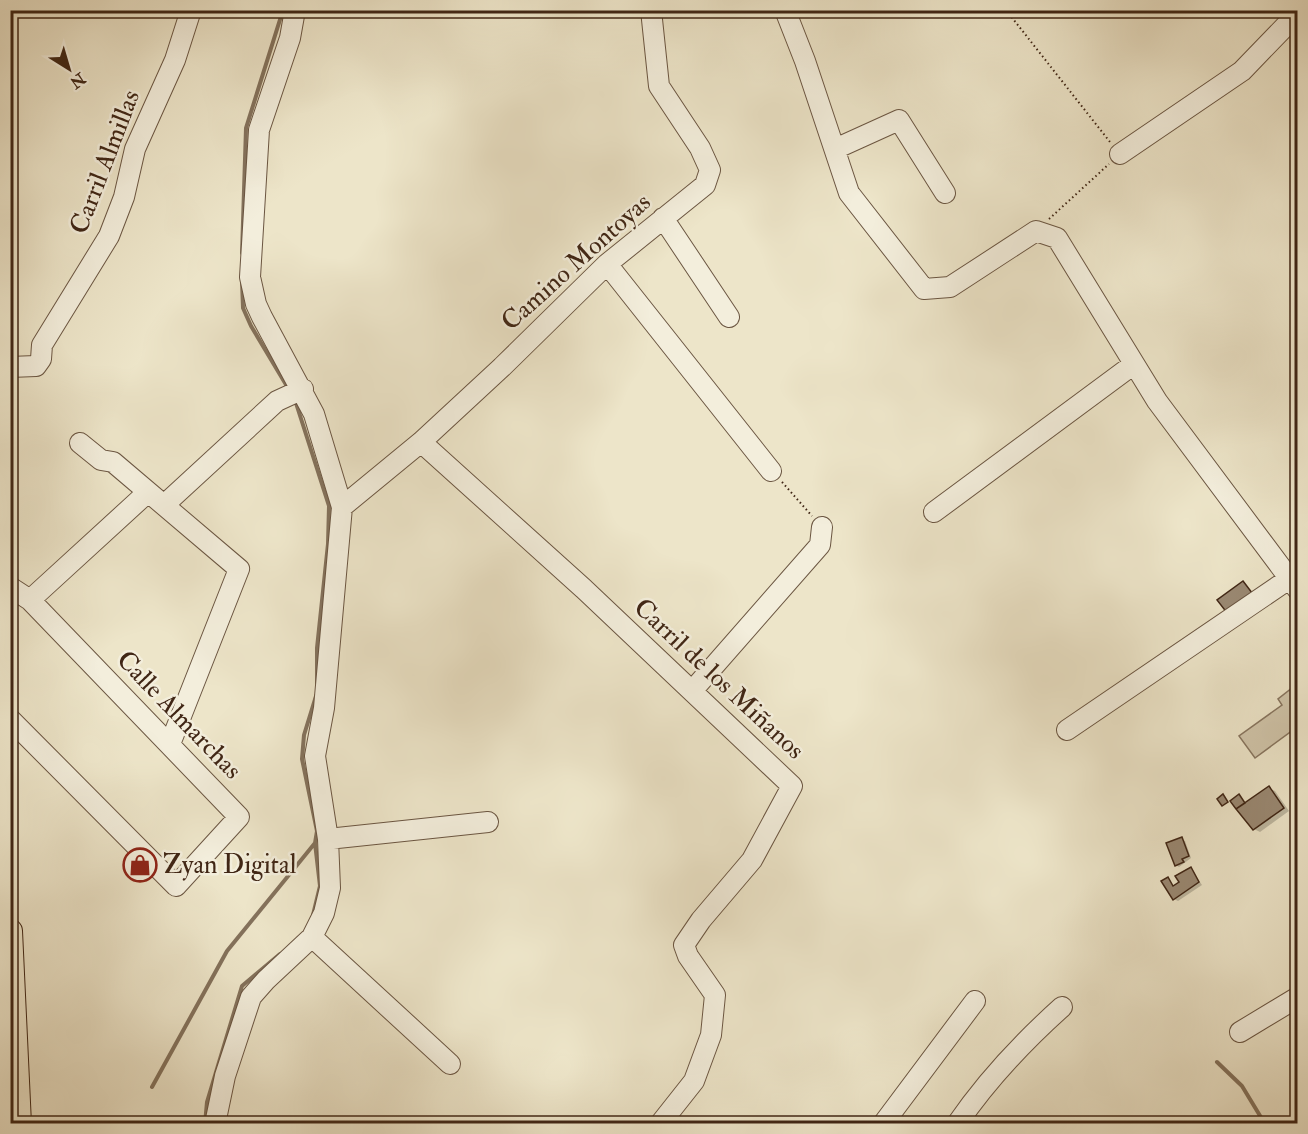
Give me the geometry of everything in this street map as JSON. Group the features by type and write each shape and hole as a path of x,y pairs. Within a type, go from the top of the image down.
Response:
{"main road":[{"path":"10,931 19,1124"}],"street":[{"name":"Carril Almillas","path":"10,367 36,366 41,359 42,345 110,236 124,197 135,149 175,60 190,10"},
{"path":"215,1124 225,1076 251,997 312,937 324,913 329,895 328,839 315,756 324,708 342,507 314,414 303,389 256,304 250,277 259,130 290,38 295,10"},
{"name":"Camino Montoyas","path":"342,507 421,442 502,367 607,264 705,185 710,170 700,148 659,86 651,10"},
{"path":"785,10 849,193 924,289 950,287 1036,231 1057,237 1157,401 1293,584 1067,730"},
{"path":"1120,154 1242,71 1298,12"},
{"path":"835,149 898,120 945,193"},
{"path":"663,218 729,317"},
{"path":"607,264 771,471"},
{"path":"934,512 1134,364"},
{"path":"164,505 277,401 303,389"},
{"name":"Carril de los Miñanos","path":"421,442 568,573 792,786 752,860 701,920 684,945 688,956 715,995 711,1035 694,1081 660,1124"},
{"path":"80,443 101,460 113,462 239,569 170,744"},
{"path":"30,600 148,492"},
{"path":"692,691 820,545 822,527"},
{"name":"Calle Almarchas","path":"10,587 30,600 239,817 176,886 10,719"},
{"path":"328,839 488,822"},
{"path":"312,937 450,1064"},
{"path":"1240,1032 1298,997"},
{"path":"883,1124 975,1001"},
{"path":"957,1124 977,1094 1028,1037 1062,1006"}],"path":[{"path":"1006,10 1120,154 1036,231"},
{"path":"771,471 822,527"}],"shaded area":[{"path":"1297,684 1297,727 1255,758 1239,736 1282,705 1278,699"}],"building":[{"path":"1243,581 1256,598 1231,618 1217,600"},
{"path":"1269,786 1284,808 1253,830 1236,809"},
{"path":"1223,794 1228,802 1222,806 1217,799"},
{"path":"1239,794 1245,803 1236,809 1230,801"},
{"path":"1182,837 1189,856 1182,859 1184,862 1175,866 1166,843"},
{"path":"1191,867 1199,882 1173,900 1161,881 1168,877 1173,886 1179,882 1175,876"}],"waterway":[{"path":"242,253 246,128 283,10"},
{"path":"242,281 243,308 251,326 288,388"},
{"path":"295,400 329,506 328,544 317,648 317,683"},
{"path":"313,915 320,886 315,843 317,831 302,759 304,735 316,696"},
{"path":"152,1087 227,951 315,843"},
{"path":"205,1124 207,1102 242,986 280,954"},
{"path":"1217,1062 1242,1086 1265,1124"}],"place":[{"name":"Zyan Digital","path":"140,865"}]}
